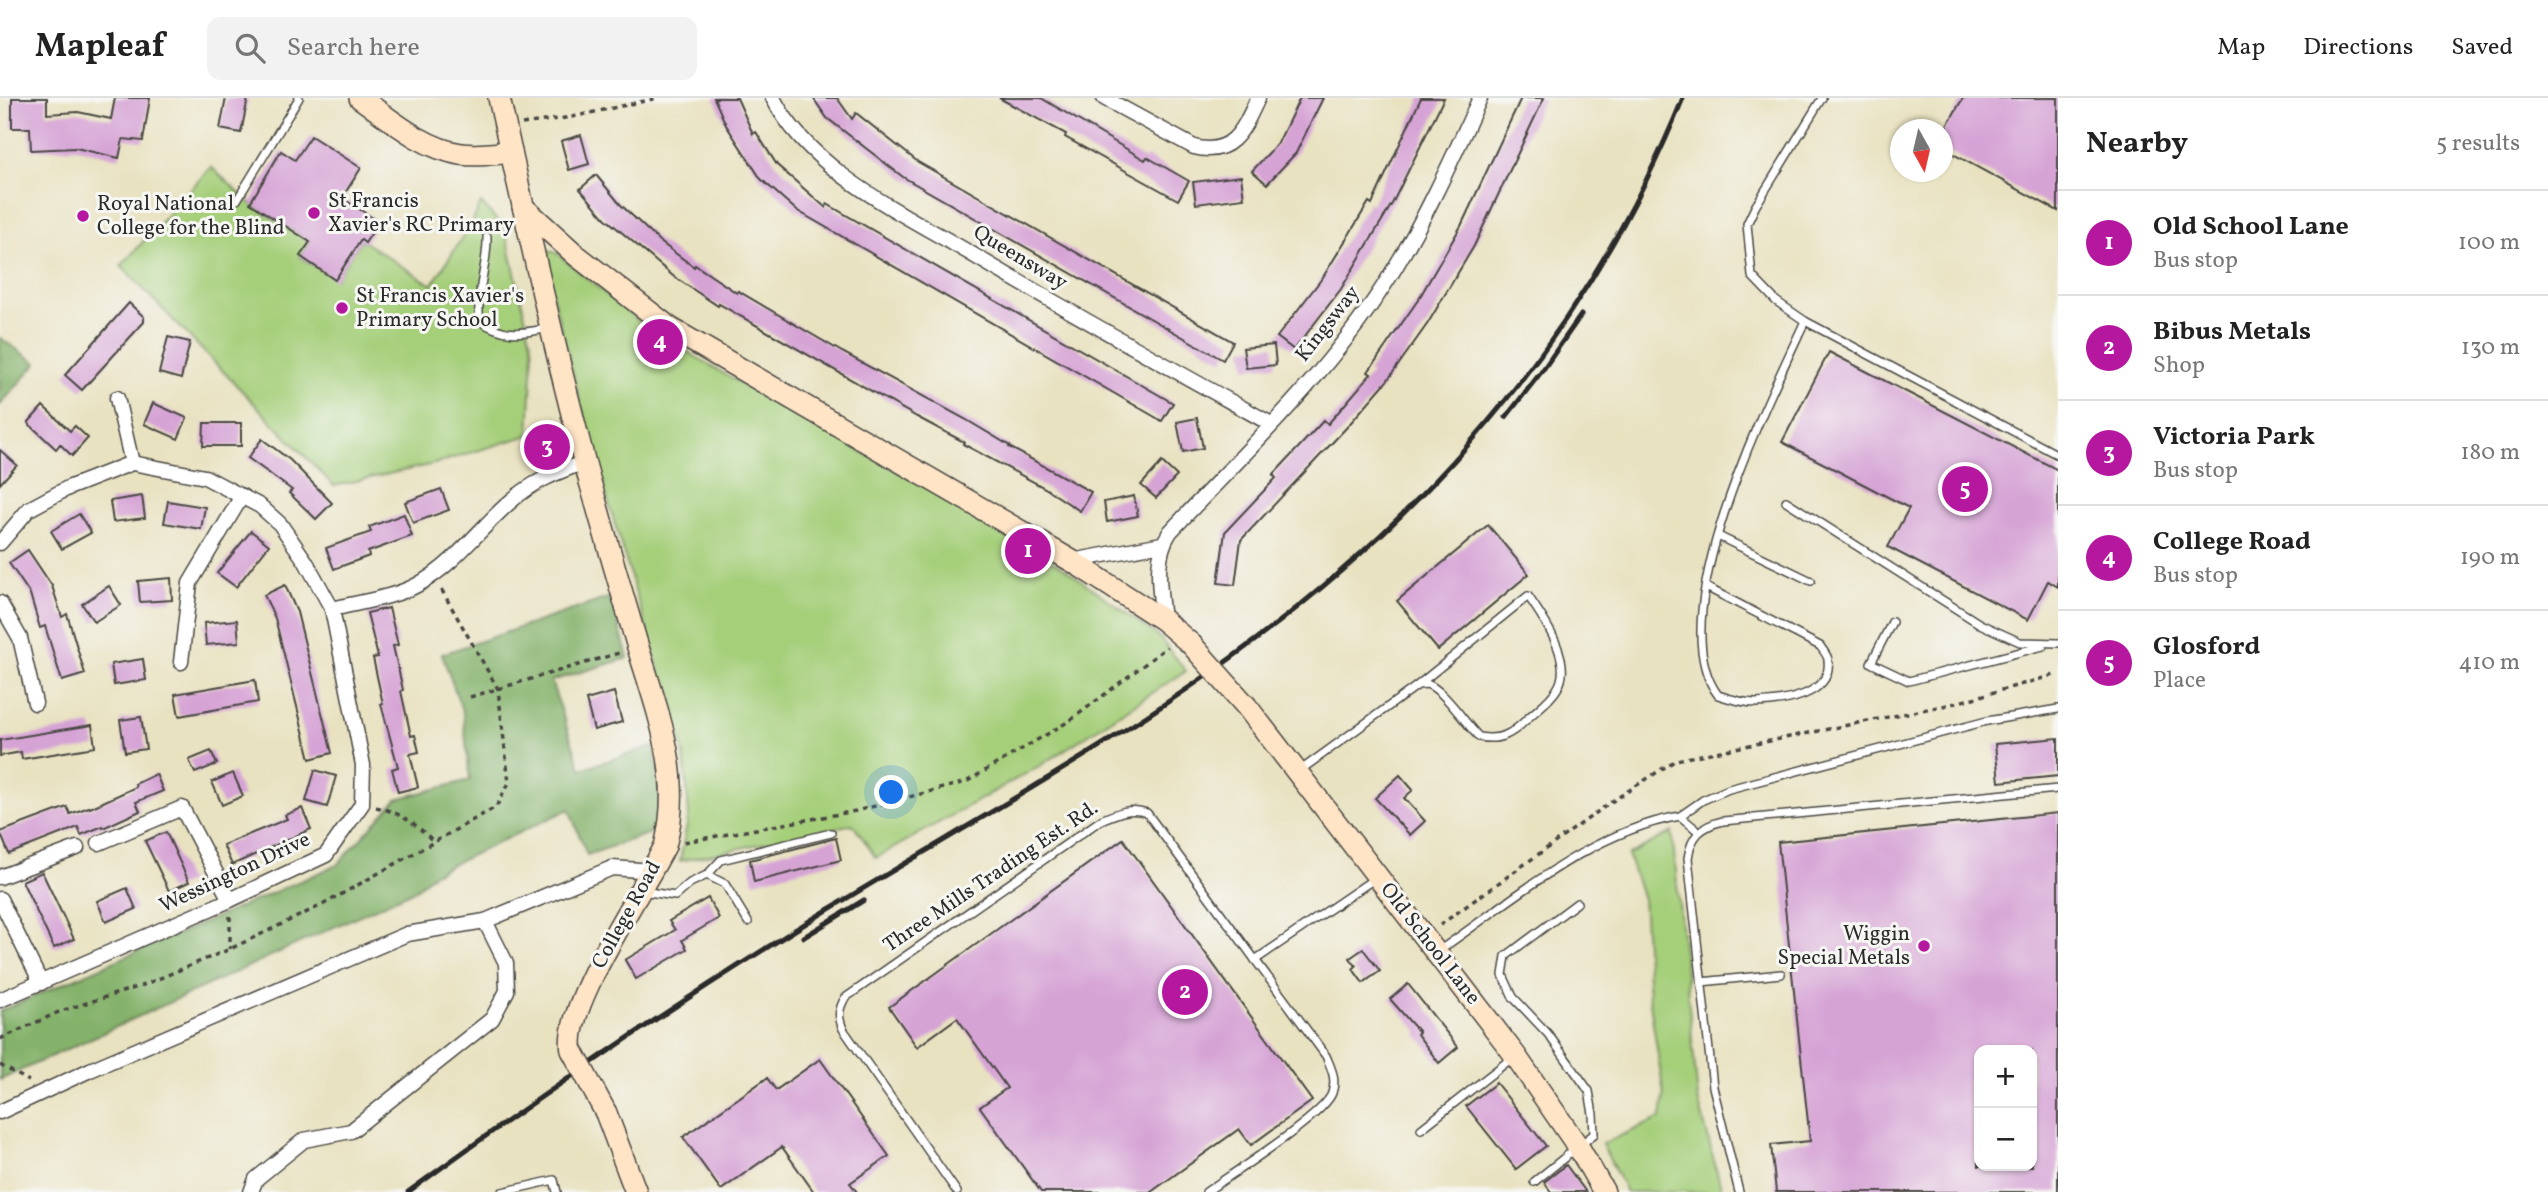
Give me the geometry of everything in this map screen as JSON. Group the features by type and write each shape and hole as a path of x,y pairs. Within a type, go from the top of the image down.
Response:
{"street":[{"path":"360,98 423,141 442,150 479,155 511,152"},
{"name":"College Road","path":"499,98 550,328 585,462 664,731 672,780 672,822 665,846 589,984 571,1032 572,1050 606,1113 636,1192"},
{"name":"Queensway","path":"773,98 798,136 843,177 1062,307 1271,424"},
{"path":"1104,98 1194,147 1207,150 1222,147 1236,139 1258,98"},
{"name":"Kingsway","path":"1162,544 1352,330 1383,286 1413,233 1480,98"},
{"name":"Old School Lane","path":"523,207 586,263 670,328 1072,561 1163,620 1186,639 1247,707 1515,1055 1579,1148 1604,1192"},
{"path":"117,398 132,463"},
{"path":"332,609 417,586 457,557 528,487 547,476 585,462"},
{"path":"0,543 29,509 68,488 132,463 205,477 260,506 281,524 332,609 363,765 362,804"},
{"path":"181,662 190,583 242,496"},
{"path":"1072,561 1162,544 1159,579 1163,620"},
{"path":"0,603 20,638 35,703"},
{"name":"Wessington Drive","path":"0,1000 230,900 326,855 362,804"},
{"path":"99,843 182,808 230,900"},
{"path":"0,877 78,848"},
{"path":"0,1112 408,934 485,920 612,868 653,871"},
{"path":"0,899 41,983"},
{"path":"251,1192 256,1179 304,1140 351,1131 492,1019 508,991 506,963 485,920"}],"lane":[{"path":"237,200 299,98"},
{"path":"1822,98 1747,224 1752,276 1776,301 1805,321 2058,455"},
{"path":"487,237 488,253 478,307 480,321 496,331 520,333 550,328"},
{"path":"1706,587 1821,646 1828,660 1820,685 1803,696 1755,703 1718,695 1709,683 1700,615 1706,587 1718,536 1727,501 1757,425 1805,321"},
{"path":"1786,500 1980,624 2020,642 2054,644"},
{"path":"1718,536 1811,581"},
{"path":"1298,772 1418,685 1528,596 1555,636 1561,682 1556,692 1512,734 1498,738 1479,737 1460,718 1444,695 1427,684 1418,685"},
{"path":"1892,622 1871,663 1909,681 2054,644"},
{"path":"1430,944 1616,834 1680,816 1703,800 1729,789 1987,721 2058,709"},
{"path":"1739,1192 1713,1087 1701,982 1688,858 1690,844 1698,831 1723,821 2058,789"},
{"name":"Three Mills Trading Est. Rd.","path":"957,1192 843,1029 839,1018 840,1007 845,998 1101,820 1128,810 1147,813 1326,1056 1333,1072 1332,1094 1317,1114 1206,1192"},
{"path":"1680,816 1698,831"},
{"path":"642,891 675,896 690,883 707,875 721,860 831,833"},
{"path":"707,875 725,884 748,922"},
{"path":"1255,960 1378,876"},
{"path":"1534,1182 1594,1134 1593,1114 1588,1091 1548,1034 1513,997 1503,975 1506,956 1577,903"},
{"path":"1701,982 1781,974"},
{"path":"1421,1129 1515,1055"},
{"path":"502,1192 554,1180 557,1192"}],"path":[{"path":"505,126 572,117 658,98"},
{"path":"0,1039 61,1011 141,986 230,949 324,904 496,807 509,783 498,689 433,575"},
{"path":"665,846 856,811 966,782 1071,720 1186,639"},
{"path":"470,697 638,648"},
{"path":"1430,944 1470,901 1676,760 1952,704 2058,674"},
{"path":"362,804 396,812 414,821 433,841"},
{"path":"230,900 230,949"},
{"path":"0,1065 46,1090"}],"green space":[{"name":"St Francis Xavier's Primary School","path":"211,167 250,203 310,242 300,257 335,279 361,240 432,285 473,221 481,203 505,229 533,351 529,435 434,464 334,486 121,266"},
{"path":"548,250 555,252 643,325 776,405 912,479 1064,568 1158,636 1186,671 1041,765 876,858 853,824 680,861 689,814 684,753 595,458 542,255"},
{"path":"0,338 37,363 0,405"},
{"path":"611,597 628,658 551,681 581,769 654,746 661,789 659,830 587,855 569,809 434,873 415,890 0,1080 0,1011 337,865 397,799 470,780 463,713 442,654"},
{"path":"1672,832 1698,1099 1722,1192 1626,1192 1602,1144 1661,1118 1664,1095 1649,996 1643,899 1628,855"}],"building":[{"path":"12,98 47,98 47,114 78,112 111,119 115,98 150,98 143,141 123,139 119,158 76,148 31,150 30,128 12,128"},
{"path":"226,98 248,98 241,133 220,129"},
{"path":"714,98 737,98 753,134 756,132 777,165 826,208 827,204 1173,403 1162,421 796,210 761,179 726,125"},
{"path":"813,98 837,98 852,119 856,113 918,162 1233,342 1223,360 903,177 827,118"},
{"path":"999,98 1041,98 1145,160 1147,157 1189,181 1178,200"},
{"path":"1300,98 1323,98 1296,153 1267,184 1252,171 1278,143"},
{"path":"1421,98 1444,98 1393,202 1341,289 1294,350 1277,337 1323,277 1369,202 1372,204"},
{"path":"1521,98 1544,98 1474,246 1428,323 1387,381 1241,540 1235,585 1218,583 1225,532 1276,478 1273,475 1324,420 1328,424 1371,374 1368,372 1418,300 1461,226"},
{"path":"1963,98 2058,98 2058,211 1953,154 1953,119 1951,119"},
{"path":"581,135 589,164 569,170 561,141"},
{"name":"St Francis Xavier's RC Primary","path":"311,136 361,168 342,198 379,222 365,243 361,240 335,280 300,256 310,242 250,203 281,151 295,160"},
{"path":"596,175 620,204 659,241 694,267 695,265 737,293 738,291 1091,492 1080,511 1045,488 963,444 964,442 719,304 718,306 673,276 605,218 580,189"},
{"path":"1241,176 1244,198 1196,204 1193,182"},
{"path":"129,303 144,317 144,322 82,390 65,375"},
{"path":"168,337 190,342 181,379 159,373"},
{"path":"1274,345 1276,365 1246,368 1243,348"},
{"path":"1829,352 2058,470 2058,587 2048,581 2028,620 1888,547 1909,508 1782,442"},
{"path":"153,403 187,418 178,439 144,424"},
{"path":"43,406 70,431 75,426 88,438 72,456 60,444 56,449 28,423"},
{"path":"1197,418 1203,448 1183,452 1177,422"},
{"path":"204,423 241,423 241,446 203,446"},
{"path":"262,439 290,460 332,503 316,519 289,493 292,490 248,458"},
{"path":"0,450 17,465 0,484"},
{"path":"1162,462 1177,476 1156,498 1141,485"},
{"path":"441,489 449,510 413,523 405,502"},
{"path":"142,496 145,518 113,522 110,501"},
{"path":"1134,496 1138,516 1107,522 1104,502"},
{"path":"168,501 205,507 201,529 164,523"},
{"path":"79,514 91,533 62,549 51,531"},
{"path":"404,514 412,536 368,552 369,556 334,569 326,548 371,532 369,527"},
{"path":"1488,525 1529,574 1438,650 1397,601"},
{"path":"251,531 269,545 236,587 217,573"},
{"path":"28,550 52,586 62,617 67,614 85,674 62,681 45,626 40,628 30,594 9,563"},
{"path":"171,578 172,600 140,602 138,581"},
{"path":"285,585 297,612 332,753 310,759 275,618 264,595"},
{"path":"109,586 121,605 94,622 82,604"},
{"path":"389,608 398,645 393,646 403,690 401,691 411,736 415,735 419,752 410,754 418,787 398,792 392,769 398,767 381,704 373,658 378,657 367,613"},
{"path":"237,620 239,642 206,645 204,623"},
{"path":"143,659 146,680 114,685 111,664"},
{"path":"255,680 258,702 179,716 175,694"},
{"path":"614,692 622,722 594,730 586,700"},
{"path":"141,717 146,749 125,752 120,720"},
{"path":"92,725 95,747 22,759 21,752 0,756 0,740"},
{"path":"2058,738 2058,776 1999,782 1995,744"},
{"path":"211,751 217,764 195,773 189,760"},
{"path":"315,770 336,776 327,807 306,801"},
{"path":"233,773 243,796 222,805 212,782"},
{"path":"156,774 163,791 136,802 140,811 103,828 81,835 78,827 9,854 0,832 67,807 70,814 90,808 136,787 135,784"},
{"path":"1400,775 1413,790 1404,798 1425,821 1410,835 1375,798"},
{"path":"302,808 311,829 232,865 223,845 287,819 285,815"},
{"name":"Wiggin Special Metals","path":"2058,813 2058,1192 1776,1192 1771,1145 1810,1141 1778,842"},
{"path":"166,832 189,882 169,891 145,841"},
{"path":"836,838 841,860 754,882 750,860"},
{"path":"1123,839 1312,1101 1251,1145 1239,1129 1151,1192 1041,1192 980,1107 1007,1088 957,1018 917,1047 889,1007"},
{"path":"42,872 74,939 54,948 22,881"},
{"path":"127,888 136,909 106,922 97,901"},
{"path":"708,898 719,918 682,940 687,949 636,979 625,960 675,930 669,921"},
{"path":"1363,949 1380,971 1363,983 1353,969 1356,966 1350,958"},
{"path":"1408,984 1458,1047 1439,1063 1417,1034 1419,1032 1390,999"},
{"path":"820,1059 889,1156 850,1183 857,1192 814,1192 782,1147 721,1190 683,1137 767,1078 776,1090"},
{"path":"1496,1083 1546,1146 1516,1169 1466,1106"},
{"path":"1566,1165 1586,1192 1551,1192 1544,1182"}],"railway":[{"path":"408,1192 563,1082 722,976 1154,711 1258,638 1327,583 1392,525 1452,463 1508,397 1559,328 1606,255 1647,179 1683,98"},
{"path":"1506,417 1581,315"},
{"path":"804,937 864,900"}],"place":[{"name":"St Francis Xavier's RC Primary","path":"314,213"},
{"name":"Royal National College for the Blind","path":"83,216"},
{"name":"St Francis Xavier's Primary School","path":"342,308"},
{"name":"College Road","path":"660,342"},
{"name":"Victoria Park","path":"547,447"},
{"name":"Glosford","path":"1965,489"},
{"name":"Old School Lane","path":"1028,551"},
{"name":"Wiggin Special Metals","path":"1924,946"},
{"name":"Bibus Metals","path":"1185,992"}]}
